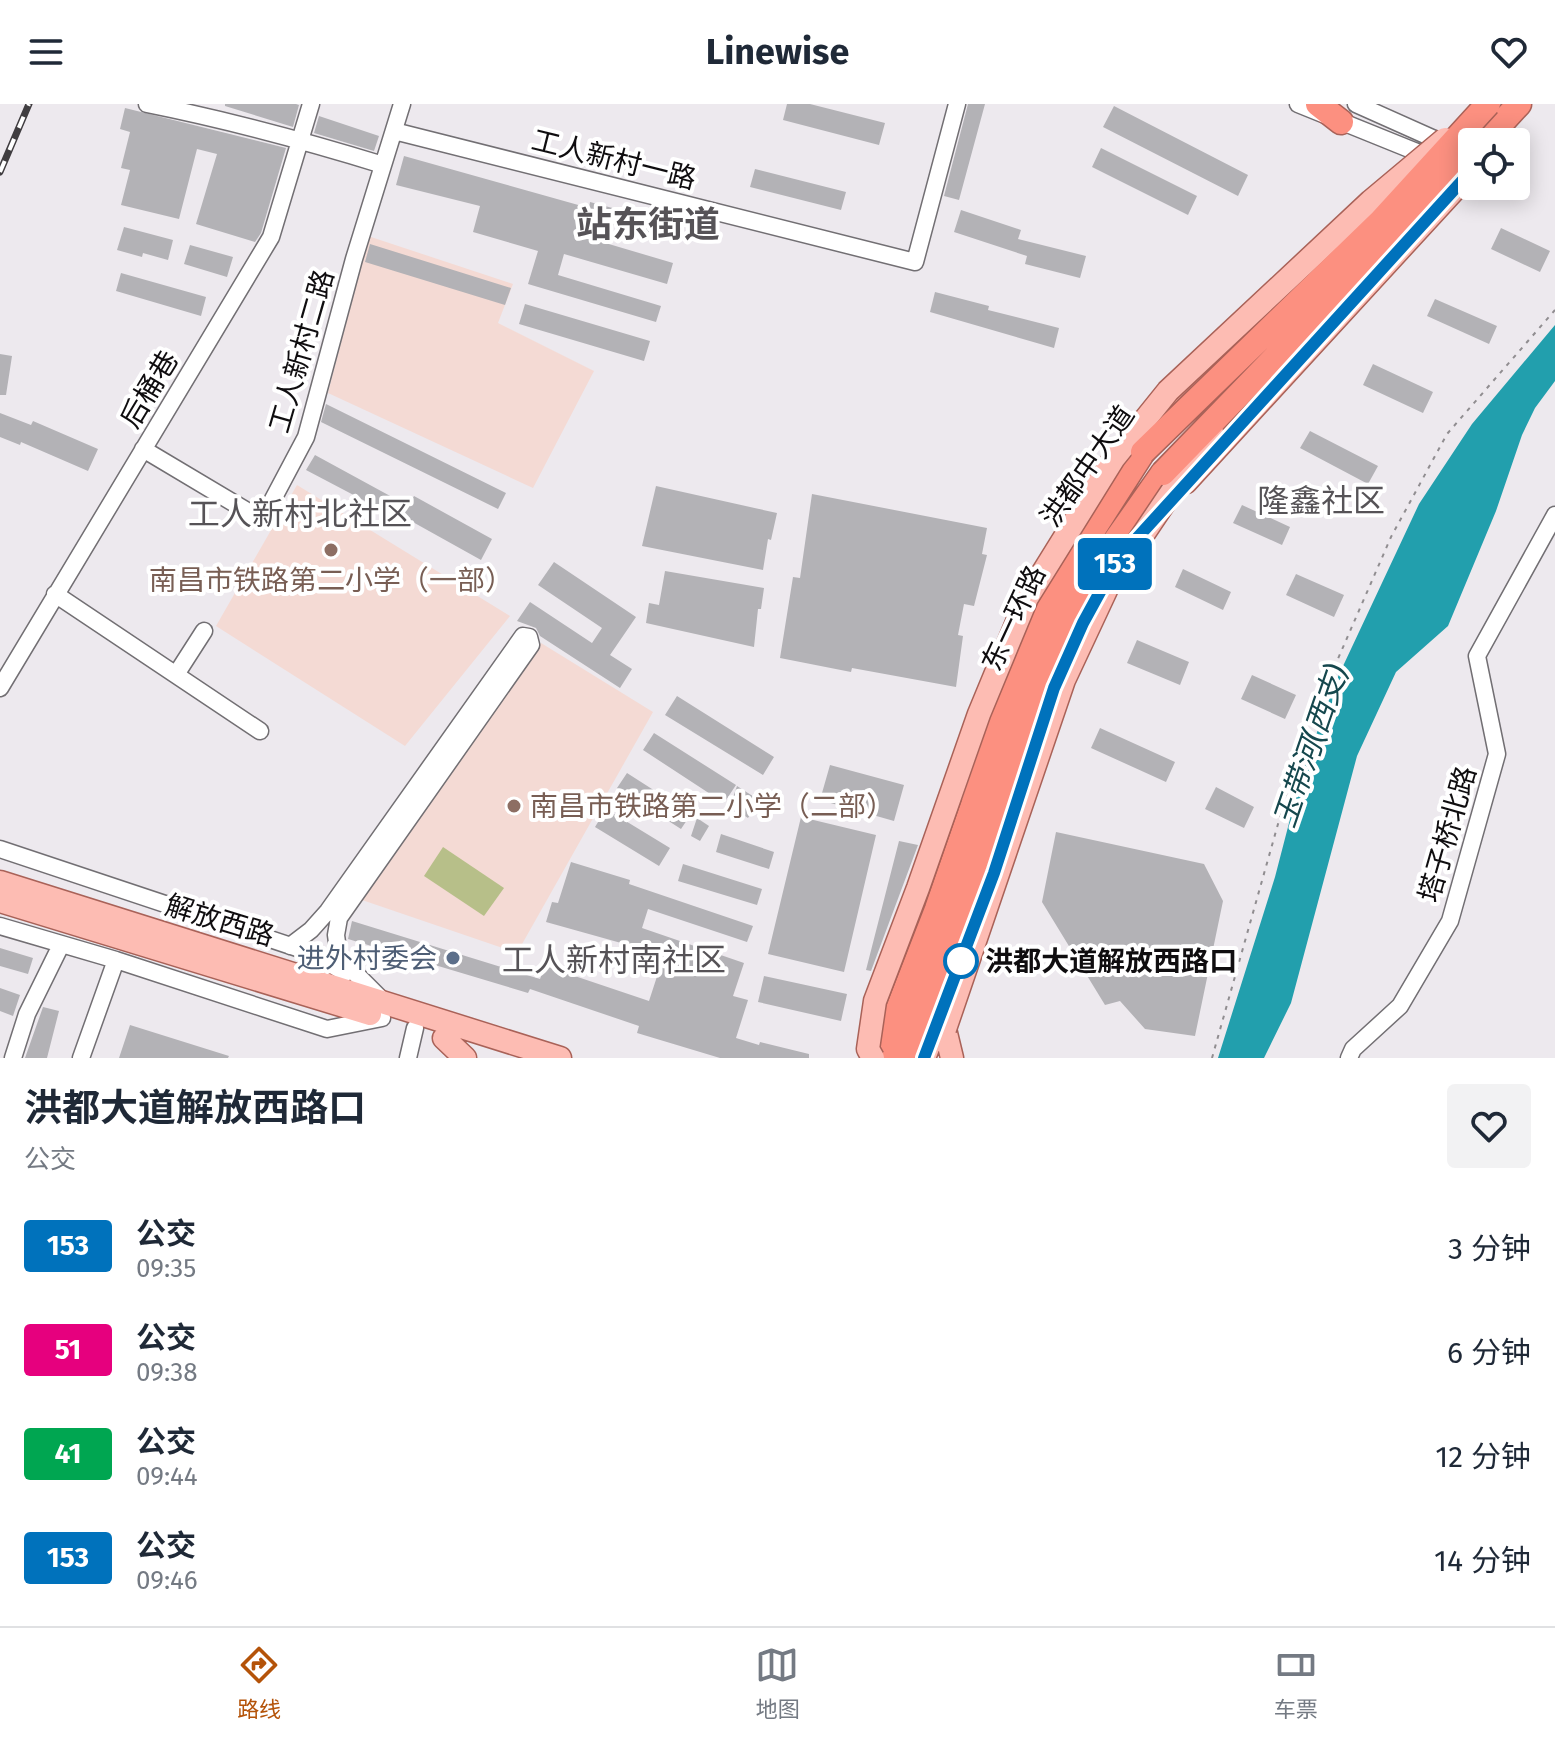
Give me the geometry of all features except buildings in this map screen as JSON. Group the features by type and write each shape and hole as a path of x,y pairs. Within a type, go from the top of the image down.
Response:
{"highway":[{"path":"1318,104 1348,113"},
{"name":"东一环路","path":"874,1058 937,909 1013,689 1040,622 1077,555 1143,452 1381,221 1488,104"},
{"path":"1498,128 1520,106"},
{"name":"东一环路","path":"902,1058 958,915 1034,694 1061,630 1099,564 1163,473 1458,177"}],"main road":[{"name":"洪都中大道","path":"874,1058 1007,670 1054,564 1158,418 1479,104"},
{"path":"1505,128 1520,106"},
{"path":"924,1058 994,873 1054,688 1083,623 1118,559 1458,178"},
{"path":"933,1058 1064,680 1107,588 1234,399"},
{"path":"0,875 384,1011"},
{"name":"解放西路","path":"0,882 384,1011 415,1028 509,1058"},
{"name":"解放西路","path":"0,901 560,1058"},
{"path":"0,910 328,1017 384,1011"},
{"path":"945,1029 952,1058"},
{"path":"444,1038 465,1058"}],"street":[{"path":"147,104 214,117 383,165"},
{"name":"后桶巷","path":"0,688 271,237 311,104"},
{"name":"工人新村二路","path":"143,449 262,520 306,437 402,104"},
{"name":"工人新村一路","path":"394,131 915,262 957,104"},
{"path":"1298,104 1348,113 1458,159"},
{"name":"塔子桥北路","path":"1349,1058 1353,1049 1400,1006 1450,921 1497,754 1477,656 1555,515"},
{"path":"55,594 260,731"},
{"path":"177,673 204,631"},
{"path":"290,946 311,930 328,911 523,636 529,637 531,645 339,918 336,935 339,957 384,1011"},
{"path":"0,849 290,946 333,964 384,1011"},
{"path":"0,926 116,960 327,1029 384,1011"},
{"path":"13,1058 27,1014 61,945"},
{"path":"81,1058 116,960"},
{"path":"408,1058 415,1028"}],"path":[{"path":"1212,1058 1300,746 1391,537 1447,434 1555,310"}],"shaded area":[{"path":"368,236 513,284 498,323 594,371 533,488 328,393"},
{"name":"南昌市铁路第二小学（一部）","path":"297,485 510,616 405,746 216,626"},
{"name":"南昌市铁路第二小学（二部）","path":"541,643 653,712 517,953 362,900"}],"green space":[{"path":"443,847 504,888 484,916 424,876"}],"water":[{"path":"1555,325 1555,381 1535,408 1522,435 1496,511 1448,626 1396,672 1357,756 1291,1003 1264,1058 1218,1058 1275,877 1302,773 1336,681 1419,504 1472,424"}],"railway":[{"path":"0,172 29,104"}],"bus line":[{"name":"153","path":"924,1058 994,873 1054,688 1083,623 1118,559 1458,185"}],"place":[{"name":"南昌市铁路第二小学（一部）","path":"331,550"},
{"name":"南昌市铁路第二小学（二部）","path":"514,806"},
{"name":"进外村委会","path":"453,958"},
{"name":"洪都大道解放西路口","path":"961,961"}],"district":[{"name":"站东街道","path":"648,224"},
{"name":"隆鑫社区","path":"1321,501"},
{"name":"工人新村北社区","path":"300,514"},
{"name":"工人新村南社区","path":"614,960"}],"water label":[{"name":"玉带河(西支)","path":"1311,746"}]}
